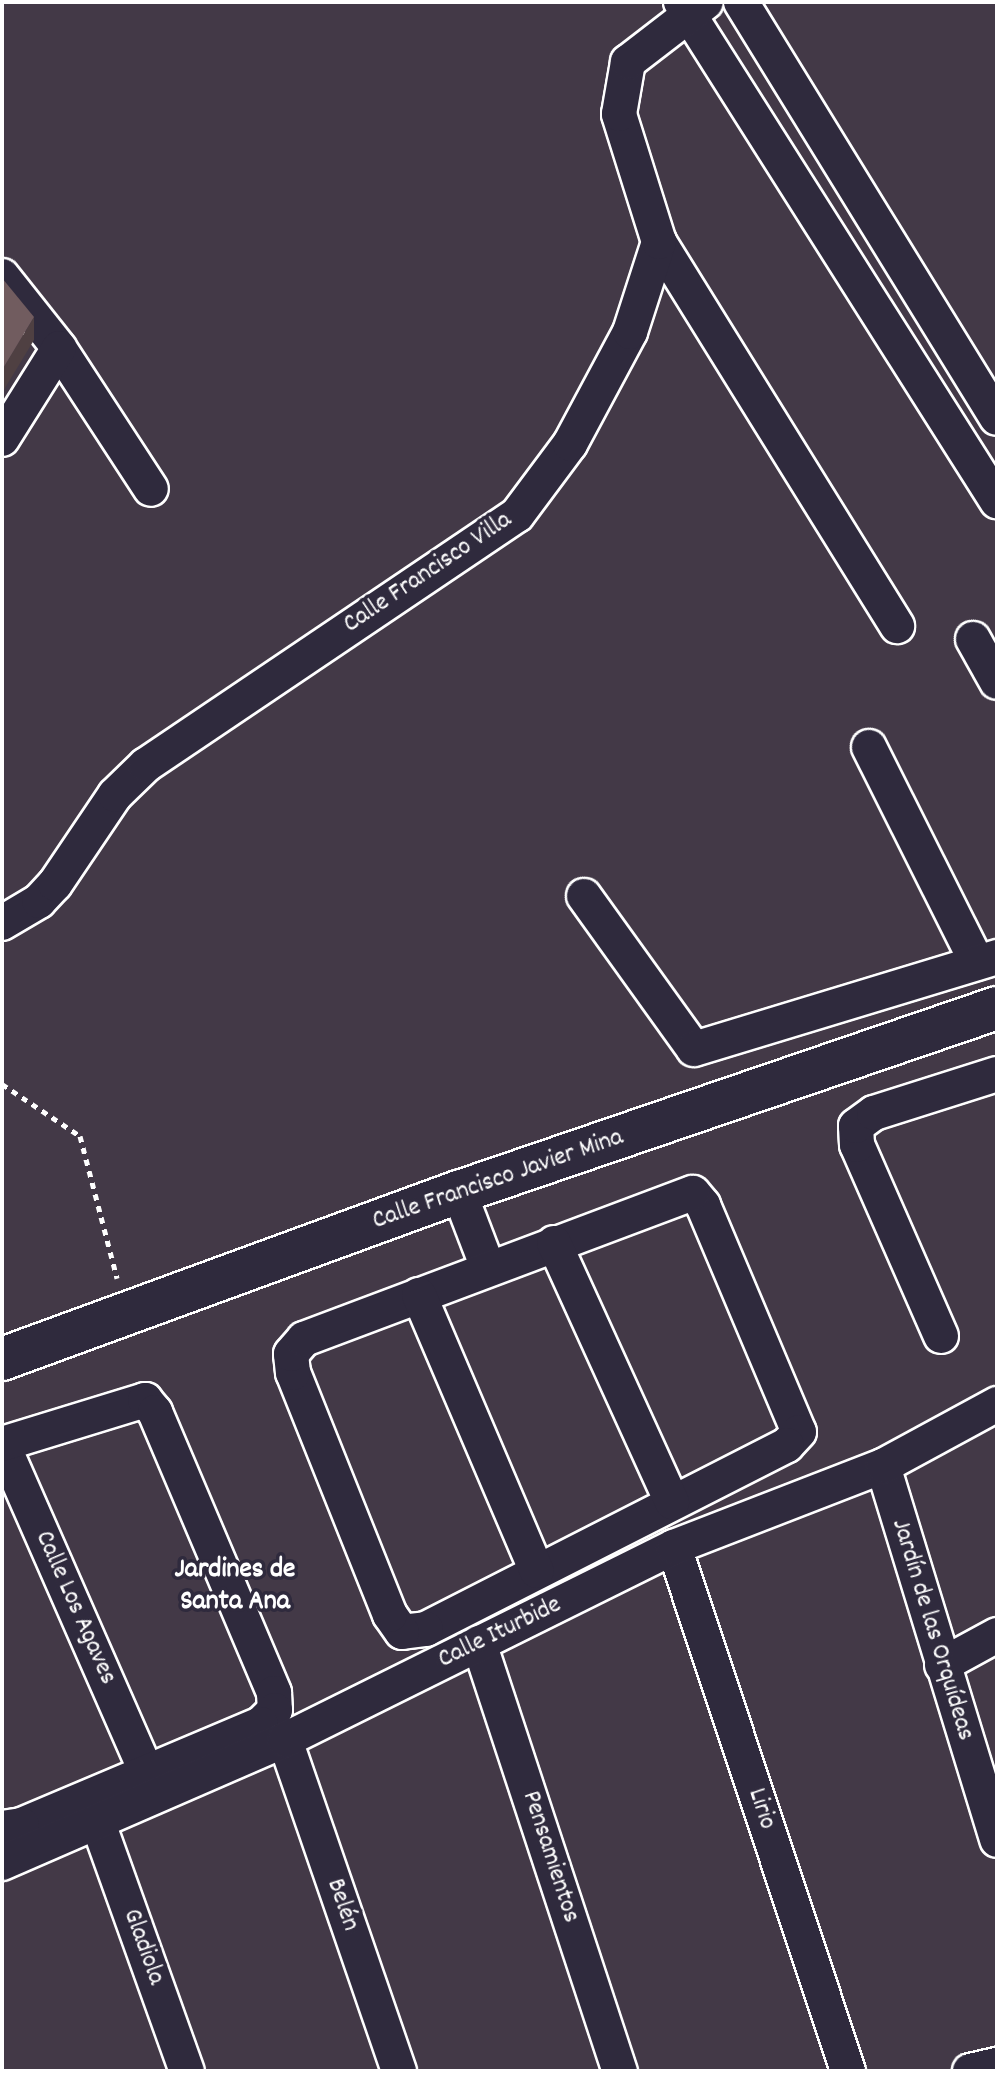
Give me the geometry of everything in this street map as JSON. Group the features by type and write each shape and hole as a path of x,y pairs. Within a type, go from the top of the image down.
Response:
{"street":[{"path":"741,2 997,418"},
{"path":"897,626 659,242 619,114 628,62 692,7 997,501"},
{"name":"Calle Francisco Villa","path":"2,923 39,901 55,884 115,795 146,765 517,515 570,444 630,332 659,242"},
{"path":"2,276 59,348 151,489"},
{"path":"2,439 59,348"},
{"path":"973,639 997,682"},
{"path":"584,896 694,1049 987,960 869,747"},
{"name":"Calle Francisco Javier Mina","path":"2,1359 459,1192 995,1016"},
{"path":"941,1336 857,1145 856,1126 874,1113 997,1074"},
{"path":"459,1192 488,1268"},
{"path":"693,1193 703,1205 799,1432 787,1445 426,1629 402,1632 390,1615 293,1373 291,1354 304,1339 488,1268 673,1197 693,1193"},
{"path":"554,1243 672,1502"},
{"path":"419,1295 537,1571"},
{"path":"2,1444 145,1400 155,1412 274,1693 280,1725 261,1724 22,1825 2,1828"},
{"name":"Calle Iturbide","path":"2,1863 98,1823 280,1725 479,1643 674,1547 883,1466 997,1404"},
{"name":"Calle Los Agaves","path":"2,1444 147,1773"},
{"name":"Jardín de las Orquídeas","path":"883,1466 997,1840"},
{"name":"Lirio","path":"674,1547 848,2071"},
{"path":"942,1665 997,1635"},
{"name":"Pensamientos","path":"479,1643 620,2071"},
{"name":"Belén","path":"280,1725 399,2071"},
{"name":"Gladiola","path":"98,1823 187,2071"},
{"path":"970,2071 997,2065"}],"path":[{"path":"2,1084 80,1136 127,1313"}],"building":[{"path":"2,278 34,317 2,370"}],"district":[{"name":"Jardines de Santa Ana","path":"235,1587"}]}
